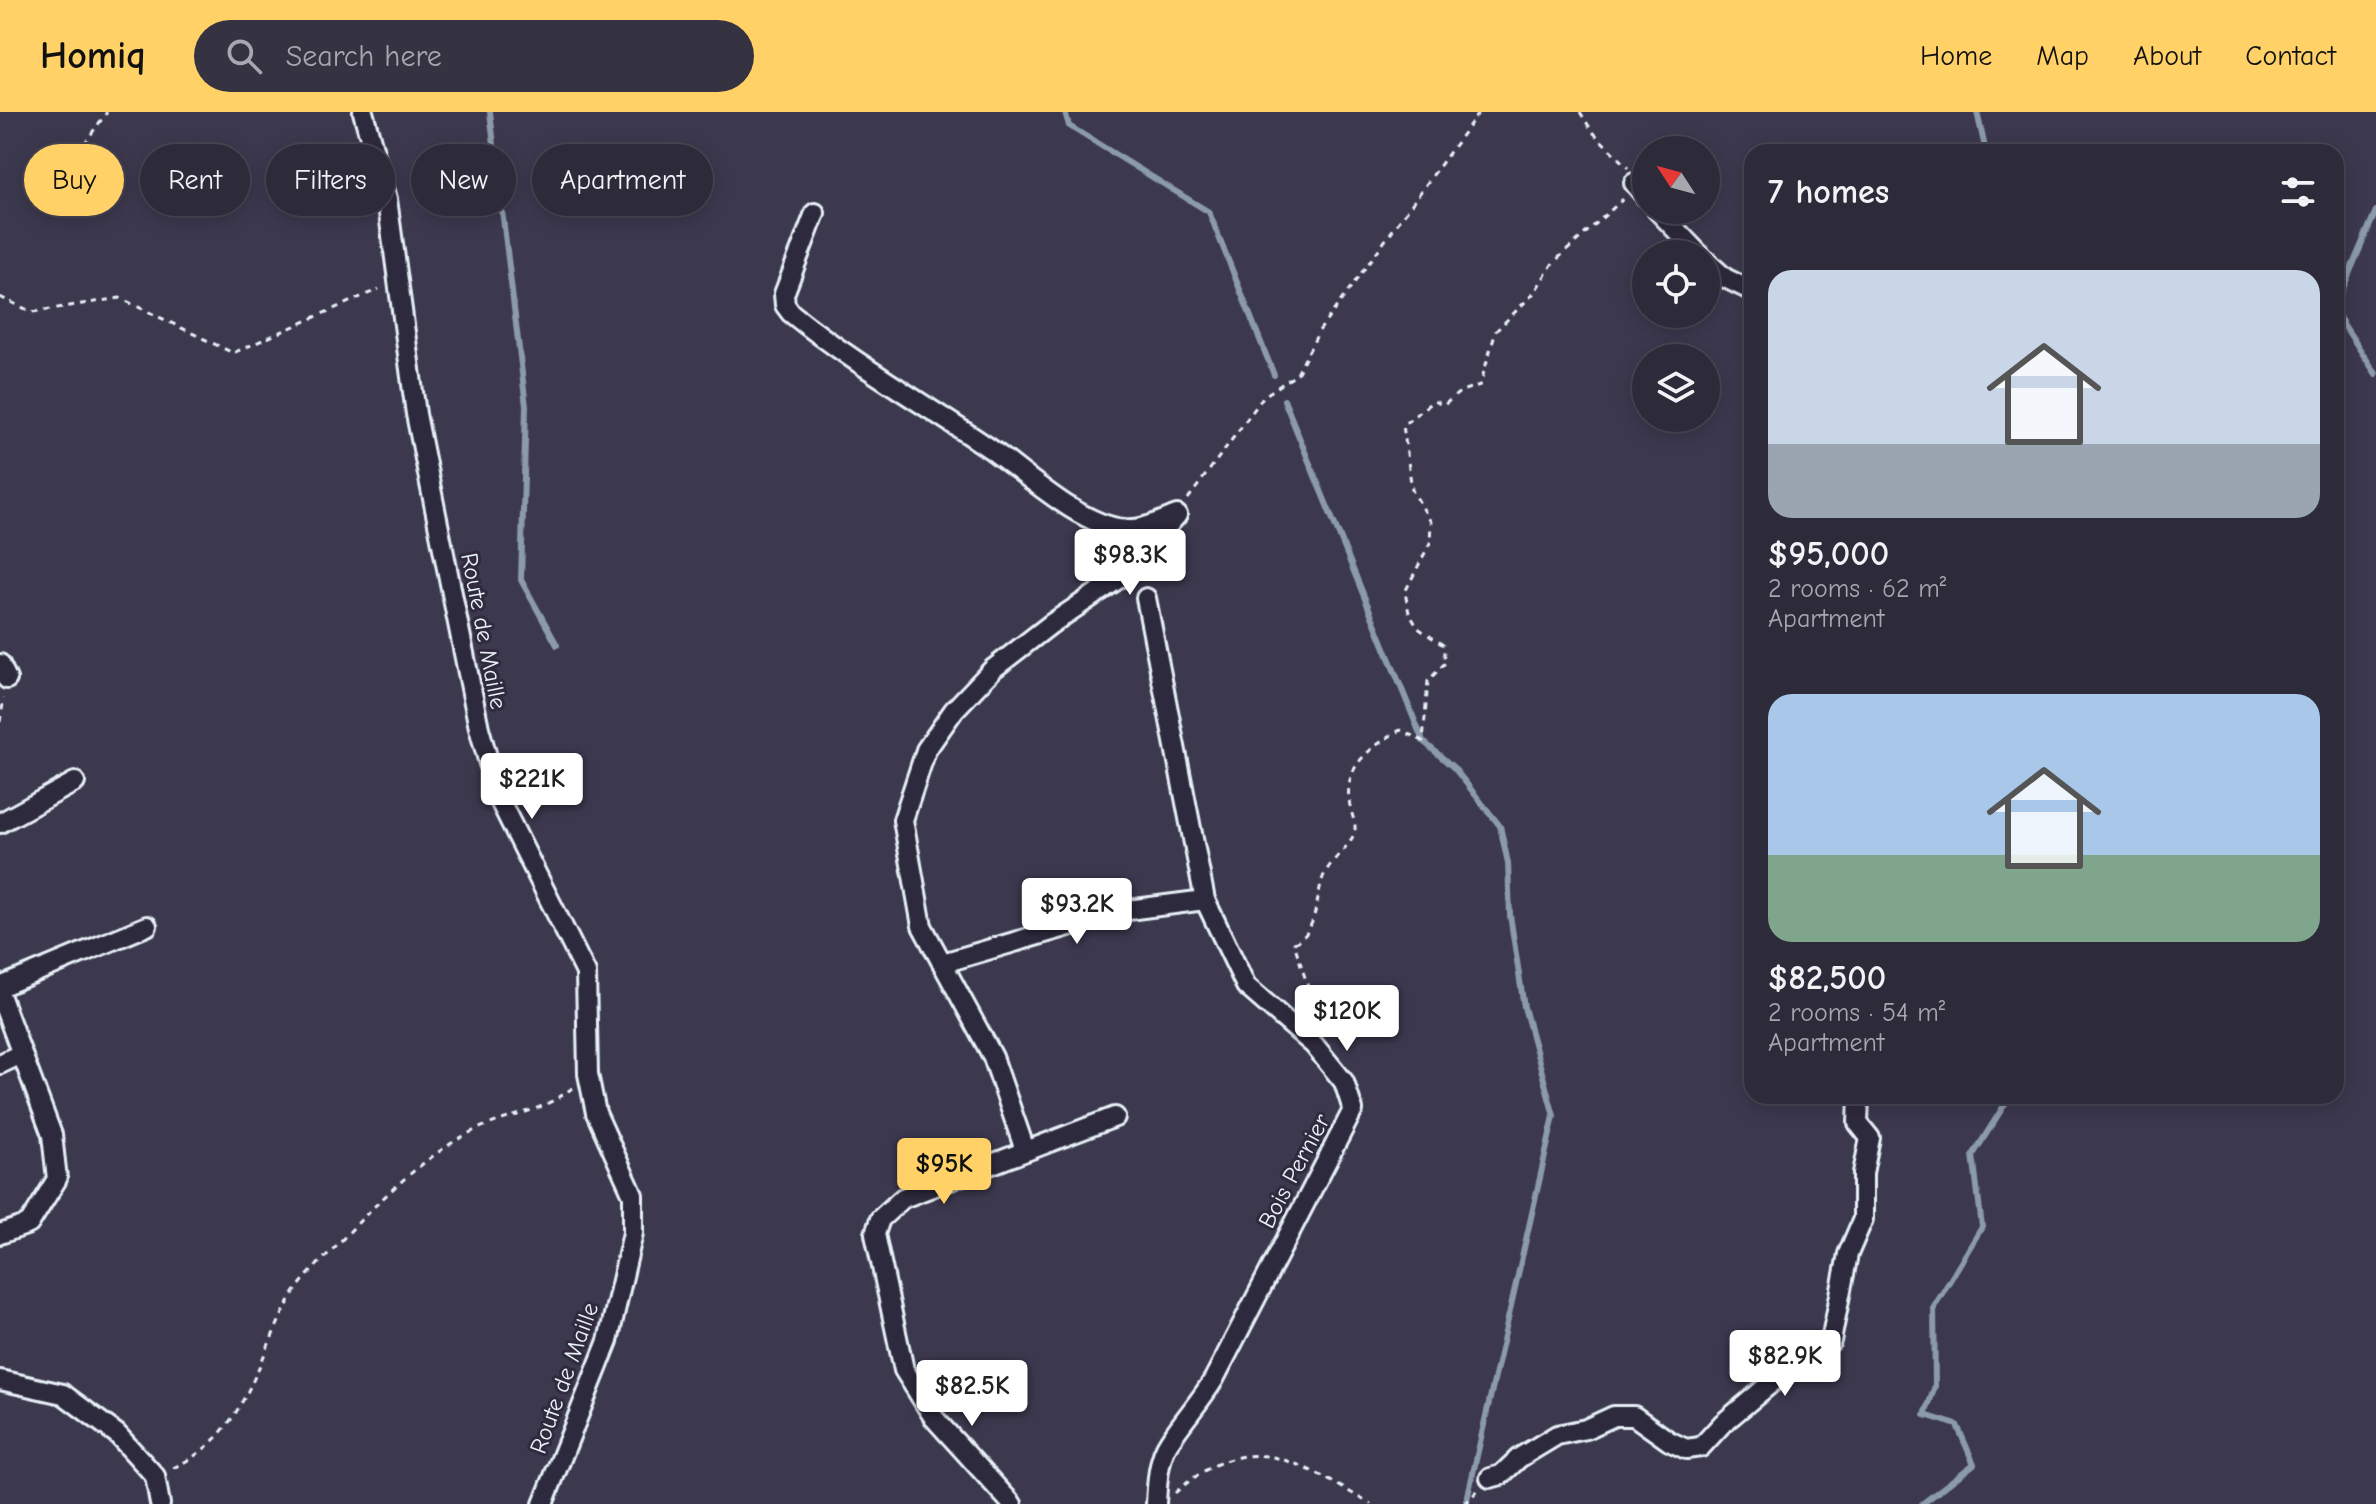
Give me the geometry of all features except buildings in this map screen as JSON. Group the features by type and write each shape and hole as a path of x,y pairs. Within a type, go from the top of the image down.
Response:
{"street":[{"name":"Route de Maille","path":"363,112 387,199 416,414 479,728 499,799 586,973 588,1074 596,1113 633,1195 633,1233 608,1341 543,1504"},
{"path":"815,213 784,294 785,305 791,313 860,365 989,448 1058,498 1100,522 1129,529 1177,515"},
{"path":"1670,224 1686,240"},
{"path":"1720,274 1744,287"},
{"path":"1025,1150 993,1057 922,926 903,820 926,750 954,710 993,669 1051,624 1124,575 1177,515"},
{"path":"1124,575 1131,548 1129,529"},
{"name":"Bois Pernier","path":"1146,598 1205,900 1246,986 1308,1041 1344,1082 1353,1110 1214,1379 1195,1411 1167,1444 1158,1478 1163,1500"},
{"path":"0,823 75,782"},
{"path":"943,963 1120,911 1205,900"},
{"path":"0,987 147,926"},
{"path":"0,995 52,1135 57,1179 29,1224 0,1234"},
{"path":"0,1064 21,1054"},
{"path":"1490,1478 1501,1475 1519,1458 1557,1435 1586,1429 1614,1416 1634,1416 1686,1449 1701,1447 1722,1424 1776,1379 1787,1363 1815,1355 1831,1341 1848,1254 1863,1219 1863,1173 1870,1138 1858,1123 1859,1104"},
{"path":"1012,1504 934,1418 904,1370 875,1234 880,1219 903,1198 1115,1117"},
{"path":"0,1380 63,1394 117,1434 155,1476 160,1504"}],"path":[{"path":"84,144 107,112"},
{"path":"1177,515 1264,396 1297,374 1319,331 1479,112"},
{"path":"1580,112 1592,131 1626,163 1632,175"},
{"path":"1308,1041 1304,1021 1308,987 1294,943 1302,940 1310,925 1321,882 1335,854 1353,837 1356,826 1350,809 1349,775 1363,755 1400,730 1423,741 1428,681 1445,663 1443,645 1418,628 1409,613 1405,592 1430,543 1431,522 1412,490 1403,425 1433,401 1444,405 1461,391 1480,385 1496,331 1534,293 1553,263 1580,235 1632,195"},
{"path":"0,297 32,312 120,298 233,353 397,282"},
{"path":"0,722 3,672"},
{"path":"155,1476 193,1459 226,1430 261,1368 292,1297 340,1242 389,1194 465,1136 499,1119 556,1103 588,1074"},
{"path":"1163,1500 1187,1482 1238,1455 1255,1453 1305,1467 1371,1504"}],"waterway":[{"path":"490,112 526,406 521,580 557,645"},
{"path":"1065,112 1069,126 1209,212 1274,375"},
{"path":"1977,112 1984,144"},
{"path":"2344,285 2376,211"},
{"path":"2344,325 2376,374"},
{"path":"1284,400 1423,741 1454,768 1500,826 1508,863 1510,915 1524,1007 1554,1116 1466,1504"},
{"path":"1922,1504 1974,1464 1957,1425 1925,1415 1935,1386 1934,1307 1982,1227 1973,1155 2005,1104"}]}
